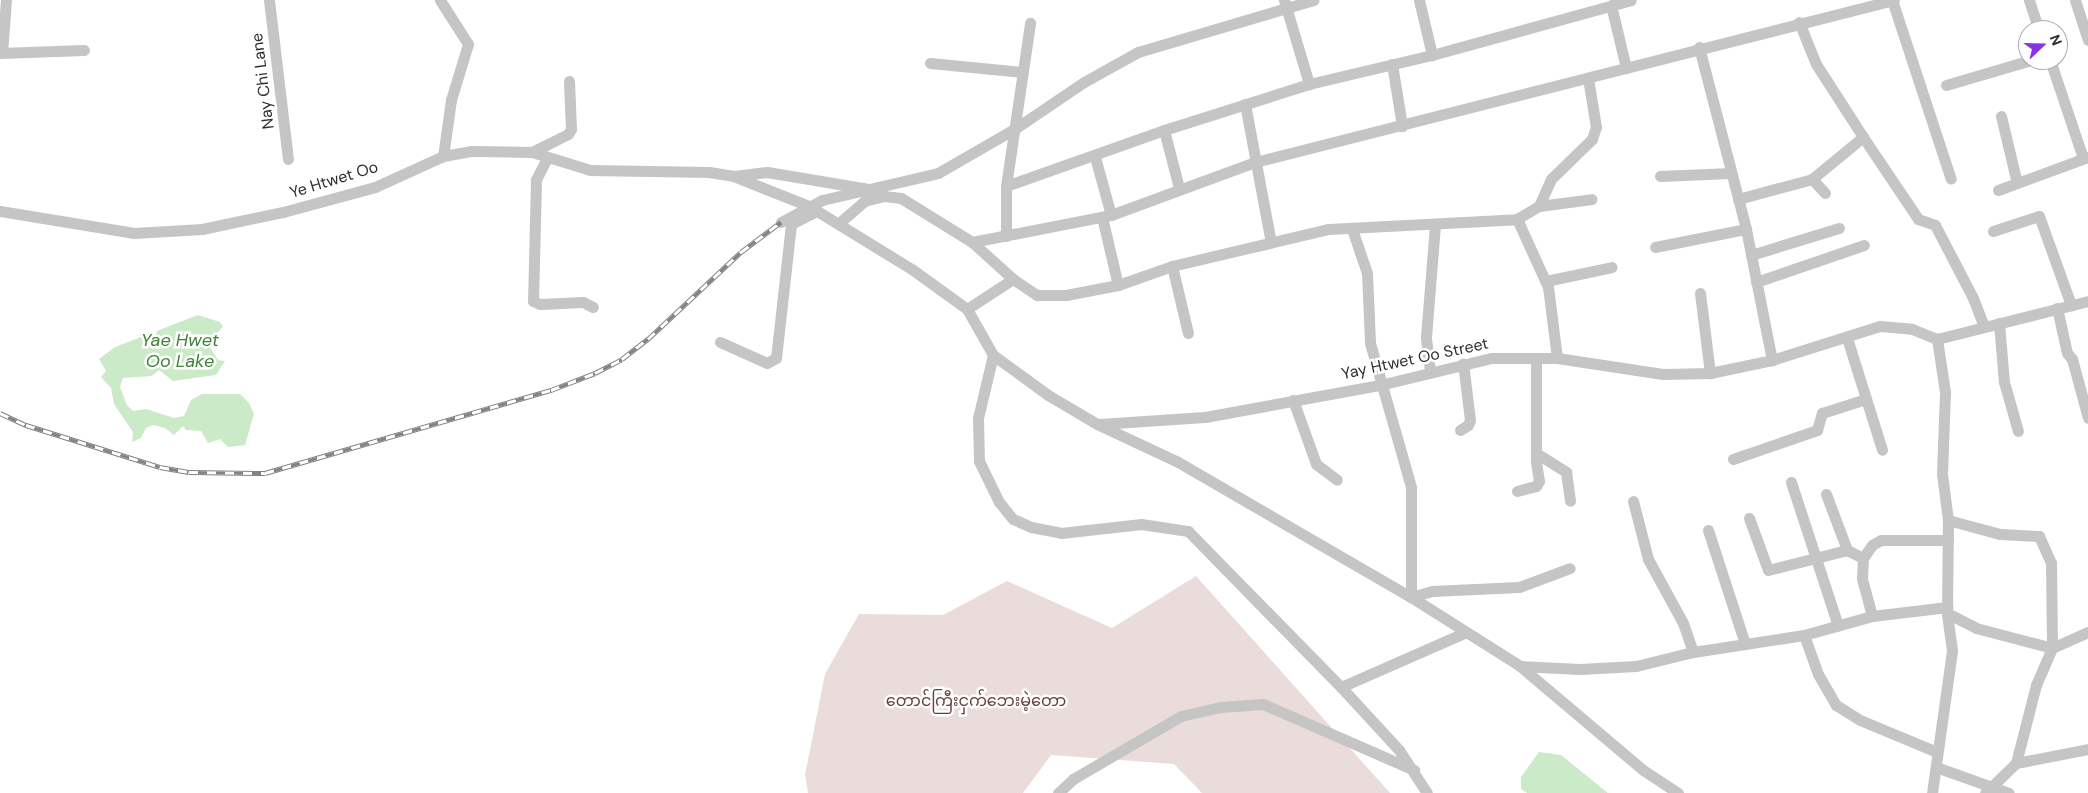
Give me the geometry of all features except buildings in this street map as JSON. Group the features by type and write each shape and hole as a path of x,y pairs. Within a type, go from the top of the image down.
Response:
{"street":[{"path":"6,0 1,53 84,50"},
{"name":"Nay Chi Lane","path":"269,0 288,159"},
{"path":"440,0 468,44 451,100 443,156"},
{"path":"838,224 864,201 879,193 938,173 1016,128 1084,82 1138,52 1285,4 1313,0"},
{"path":"1419,0 1432,55"},
{"path":"1006,186 1094,157 1164,130 1308,84 1432,55 1587,5 1612,5 1631,0"},
{"path":"972,242 1107,216 1179,188 1255,162 1402,126 1799,22 1840,6 1893,0 1951,179"},
{"path":"2029,0 2036,20"},
{"path":"2075,0 2088,40"},
{"path":"1285,4 1308,84"},
{"path":"1612,5 1626,68"},
{"path":"1799,22 1816,64 1862,137 1918,219 1935,225 1973,298 1984,327"},
{"path":"1006,236 1006,186 1030,23"},
{"path":"1699,48 1746,229 1772,360"},
{"path":"930,64 1023,72"},
{"path":"1392,64 1402,126"},
{"path":"1946,85 2018,64"},
{"path":"1998,190 2085,158 2054,70"},
{"path":"733,176 767,172 900,198 972,242 1013,279 1037,295 1066,295 1118,285 1172,266 1329,229 1517,219 1530,214 1539,206 1551,179 1592,138 1596,127 1588,78"},
{"path":"532,152 568,134 571,129 569,81"},
{"path":"1244,104 1271,243"},
{"path":"2001,116 2017,183"},
{"path":"1164,130 1179,188"},
{"path":"1738,199 1812,179 1862,137"},
{"name":"Ye Htwet Oo","path":"0,212 134,233 202,229 283,212 375,187 443,156 472,151 532,152 590,170 709,172 733,176"},
{"path":"1094,157 1107,216 1118,285"},
{"path":"547,158 536,180 533,301 540,304 583,302 593,307"},
{"path":"1660,176 1731,173"},
{"path":"733,176 813,208 913,270 967,309 993,355 1010,371 1097,424 1178,462 1411,597 1520,666 1643,770 1678,793"},
{"path":"1812,179 1825,193"},
{"path":"781,222 836,196 879,193"},
{"path":"1539,206 1592,199"},
{"path":"720,342 767,363 776,358 791,224 813,208"},
{"path":"1993,231 2039,216 2071,305"},
{"path":"1517,219 1546,281 1557,358"},
{"path":"1430,371 1426,337 1434,224"},
{"path":"1751,255 1839,228"},
{"path":"1352,229 1367,273 1370,343 1380,385 1411,487 1411,597"},
{"path":"1655,247 1746,229"},
{"path":"1756,282 1864,245"},
{"path":"1172,266 1188,333"},
{"path":"1546,281 1612,267"},
{"path":"967,309 1013,279"},
{"path":"1700,293 1710,373"},
{"path":"1932,793 1952,650 1947,610 1948,520 1942,474 1945,392 1937,339 2088,301"},
{"path":"2057,308 2067,353 2072,358 2088,418"},
{"path":"1999,323 2004,382 2018,431"},
{"name":"Yay Htwet Oo Street","path":"1097,424 1205,417 1380,385 1463,363 1492,358 1536,360 1557,358 1662,374 1710,373 1772,360 1847,338 1880,326 1912,329 1937,339"},
{"path":"1847,338 1882,450"},
{"path":"993,355 978,418 979,461 999,502 1013,519 1031,527 1061,533 1141,524 1188,531 1341,687 1414,770 1427,793"},
{"path":"1517,491 1536,486 1539,481 1536,453 1536,360"},
{"path":"1460,430 1468,425 1470,420 1463,363"},
{"path":"1733,459 1817,430 1822,413 1866,399"},
{"path":"1294,400 1316,464 1337,480"},
{"path":"1536,453 1566,472 1570,501"},
{"path":"1791,482 1838,626"},
{"path":"1826,494 1847,550 1863,558"},
{"path":"1633,501 1648,559 1683,623 1693,652"},
{"path":"1749,518 1768,570 1816,560 1847,550"},
{"path":"1948,520 2000,534 2038,536 2051,563 2054,583 2052,648 2036,685 2016,763 1988,791"},
{"path":"1708,530 1745,644"},
{"path":"1872,616 1862,578 1863,558 1872,545 1881,540 1948,540"},
{"path":"1411,597 1432,591 1519,586 1570,568"},
{"path":"1520,666 1580,669 1636,666 1693,652 1804,635 1872,616 1947,610 1976,628 2052,648 2088,632"},
{"path":"1341,687 1464,632"},
{"path":"1804,635 1818,674 1836,704 1860,720 1937,752"},
{"path":"1058,793 1073,779 1181,716 1221,707 1263,704 1322,727 1390,762 1414,770"},
{"path":"2016,763 2088,748"},
{"path":"1936,767 1988,791 2009,793"}],"green space":[{"name":"တောင်ကြီးငှက်ဘေးမဲ့တော","path":"1196,576 1390,793 1202,793 1174,764 1051,755 1023,793 808,793 805,775 825,674 859,614 943,615 1007,581 1112,628"}],"water":[{"name":"Yae Hwet Oo Lake","path":"198,315 220,322 223,327 207,343 218,360 225,361 216,375 173,381 159,370 152,376 123,378 120,387 127,405 133,411 146,409 174,418 184,416 191,400 202,394 240,394 249,403 254,414 245,445 228,447 220,439 208,443 201,431 186,430 183,426 174,435 165,428 153,425 146,428 141,438 132,442 133,432 114,404 111,388 101,377 106,371 99,359 115,347"},
{"path":"1539,752 1561,755 1608,793 1527,793 1521,789 1521,777"}],"railway":[{"path":"0,413 26,425 160,467 189,472 265,473 551,390 595,373 622,359 648,339 741,252 781,222"}]}
